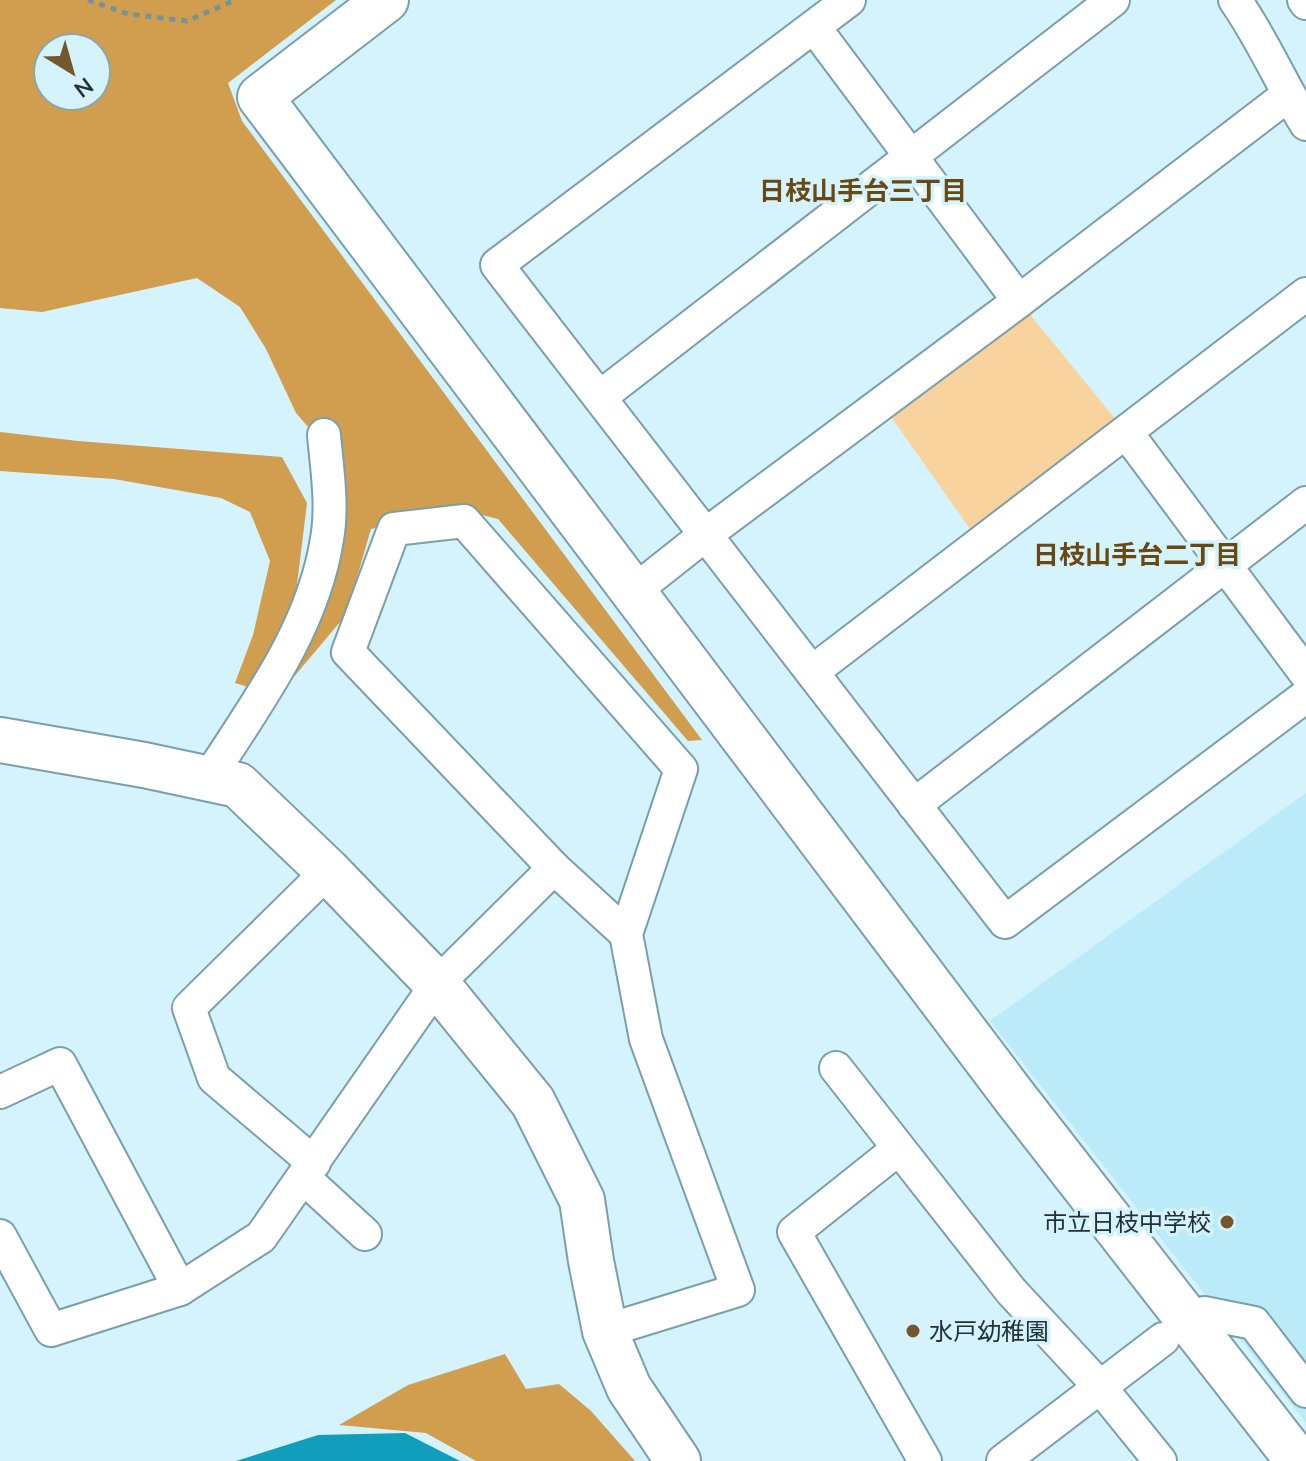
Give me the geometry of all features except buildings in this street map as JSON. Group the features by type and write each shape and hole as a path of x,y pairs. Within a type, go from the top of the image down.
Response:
{"street":[{"path":"386,0 260,97 1016,1099 1298,1461"},
{"path":"849,0 497,265 1005,922 1306,696"},
{"path":"600,397 1113,0"},
{"path":"1235,0 1258,33 1306,124"},
{"path":"814,27 1019,301"},
{"path":"633,592 1288,95"},
{"path":"812,672 1306,294"},
{"path":"1126,432 1306,674"},
{"path":"208,779 299,631 317,585 328,537 329,494 324,435"},
{"path":"914,805 1306,503"},
{"path":"605,1331 738,1290 646,1039 626,934 681,769 464,521 394,529 348,652 554,868 626,934"},
{"path":"0,740 238,785 328,871 437,984 533,1102 582,1200 605,1331 629,1388 678,1461"},
{"path":"0,1236 51,1330 180,1289 261,1237 437,984 554,868"},
{"path":"328,871 189,1008 214,1078 309,1170 365,1234"},
{"path":"0,1092 60,1064 180,1289"},
{"path":"836,1068 1011,1291 1100,1387 1160,1461"},
{"path":"898,1149 794,1232 925,1461"},
{"path":"1204,1313 1254,1323 1306,1391"},
{"path":"1003,1461 1163,1339"}],"path":[{"path":"88,0 128,14 187,21 235,0"}],"shaded area":[{"path":"0,0 336,0 228,83 242,121 702,740 688,741 498,519 458,509 371,529 346,615 265,711 320,614 334,457 296,413 266,349 240,307 197,278 42,312 0,308"},
{"path":"1019,301 1126,432 980,543 882,404"},
{"path":"0,432 282,457 307,503 295,601 248,687 235,683 253,635 270,561 250,512 221,498 114,479 0,471"},
{"name":"市立日枝中学校","path":"1306,793 1306,1423 990,1021"},
{"path":"505,1354 526,1389 559,1384 591,1411 635,1461 476,1461 426,1433 339,1425 408,1385"}],"water":[{"path":"405,1433 460,1461 236,1461 318,1435"}],"place":[{"name":"市立日枝中学校","path":"1227,1222"},
{"name":"水戸幼稚園","path":"913,1331"}],"district":[{"name":"日枝山手台三丁目","path":"863,190"},
{"name":"日枝山手台二丁目","path":"1137,554"}]}
